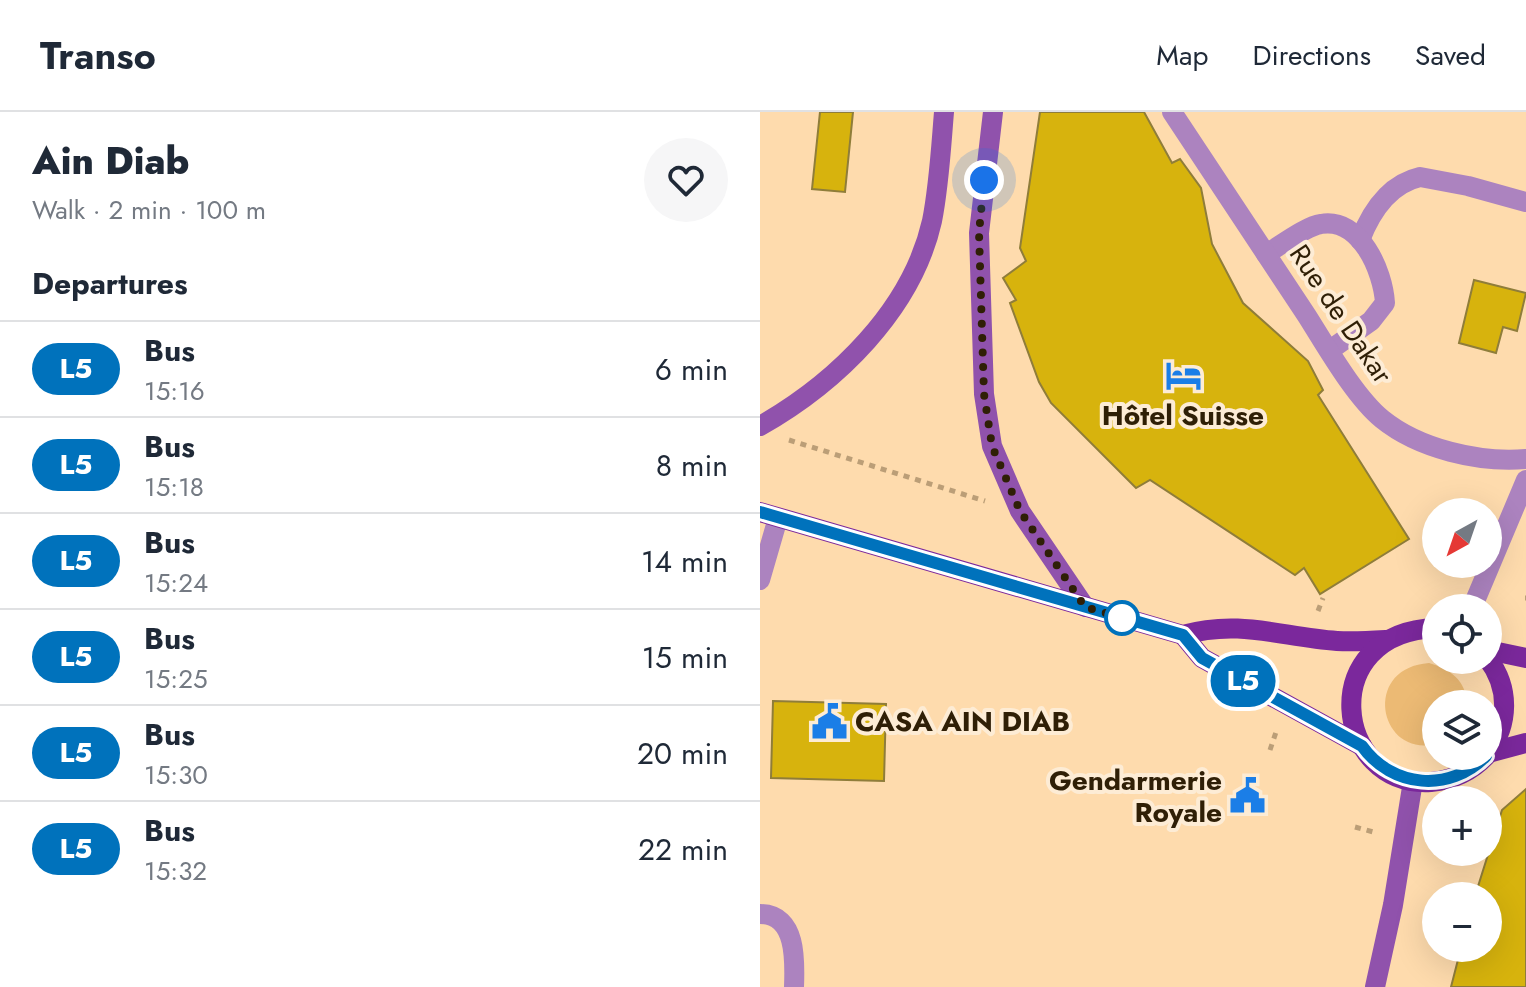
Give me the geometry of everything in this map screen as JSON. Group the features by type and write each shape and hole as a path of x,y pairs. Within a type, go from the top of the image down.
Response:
{"main road":[{"path":"760,426 794,407 846,363 898,298 916,264 932,222 944,112"},
{"path":"993,112 979,233 984,394 992,446 1020,511 1085,607"},
{"path":"769,515 1183,635 1209,628 1241,628 1335,641 1387,640"},
{"path":"1362,746 1352,719 1355,679 1368,657 1387,640 1411,630 1422,629"},
{"path":"1183,635 1202,658 1362,746 1381,766 1413,781 1427,782 1454,778 1469,770"},
{"path":"1502,653 1526,658"},
{"path":"1502,692 1505,707 1502,722"},
{"path":"1502,750 1526,743"},
{"path":"1375,987 1393,905 1413,781"}],"street":[{"name":"Rue de Dakar","path":"1172,112 1330,350 1379,416 1396,429 1456,452 1507,461 1526,459"},
{"path":"1360,240 1375,211 1395,188 1420,177 1526,202"},
{"path":"1266,254 1323,223 1340,225 1360,240 1380,277 1385,303 1371,321 1330,350"},
{"path":"1478,594 1526,480"},
{"path":"760,580 769,515"},
{"path":"760,914 768,914 782,921 790,936 795,959 794,987"}],"path":[{"path":"788,440 986,501"},
{"path":"1318,611 1323,598"},
{"path":"1270,750 1276,732"},
{"path":"1355,827 1377,833"}],"shaded area":[{"path":"1422,665 1422,674 1452,674 1464,690 1422,690 1422,745 1401,738 1391,726 1386,711 1386,695 1393,680 1407,668"}],"building":[{"path":"820,112 853,112 845,192 812,189"},
{"path":"1040,112 1144,112 1172,163 1180,159 1201,188 1212,244 1243,303 1308,361 1323,390 1318,395 1409,539 1320,594 1304,568 1295,575 1150,480 1136,488 1051,403 1039,382 1010,303 1016,300 1003,278 1026,261 1020,248"},
{"path":"1474,280 1526,293 1517,331 1503,327 1496,353 1459,343"},
{"path":"773,701 886,704 884,781 771,778"},
{"path":"1526,789 1526,987 1451,987 1457,962 1502,962 1502,882 1479,882 1484,866 1502,866 1502,810"}],"bus line":[{"name":"L5","path":"760,512 1183,635 1202,658 1362,746 1391,773 1413,781 1427,782 1448,780 1469,770"}],"place":[{"name":"Hôtel Suisse","path":"1183,375"},
{"name":"CASA AIN DIAB","path":"829,721"},
{"name":"Gendarmerie Royale","path":"1248,796"}],"route":[{"path":"984,180 979,233 984,394 992,446 1020,511 1085,607 1134,621 1122,618"}]}
